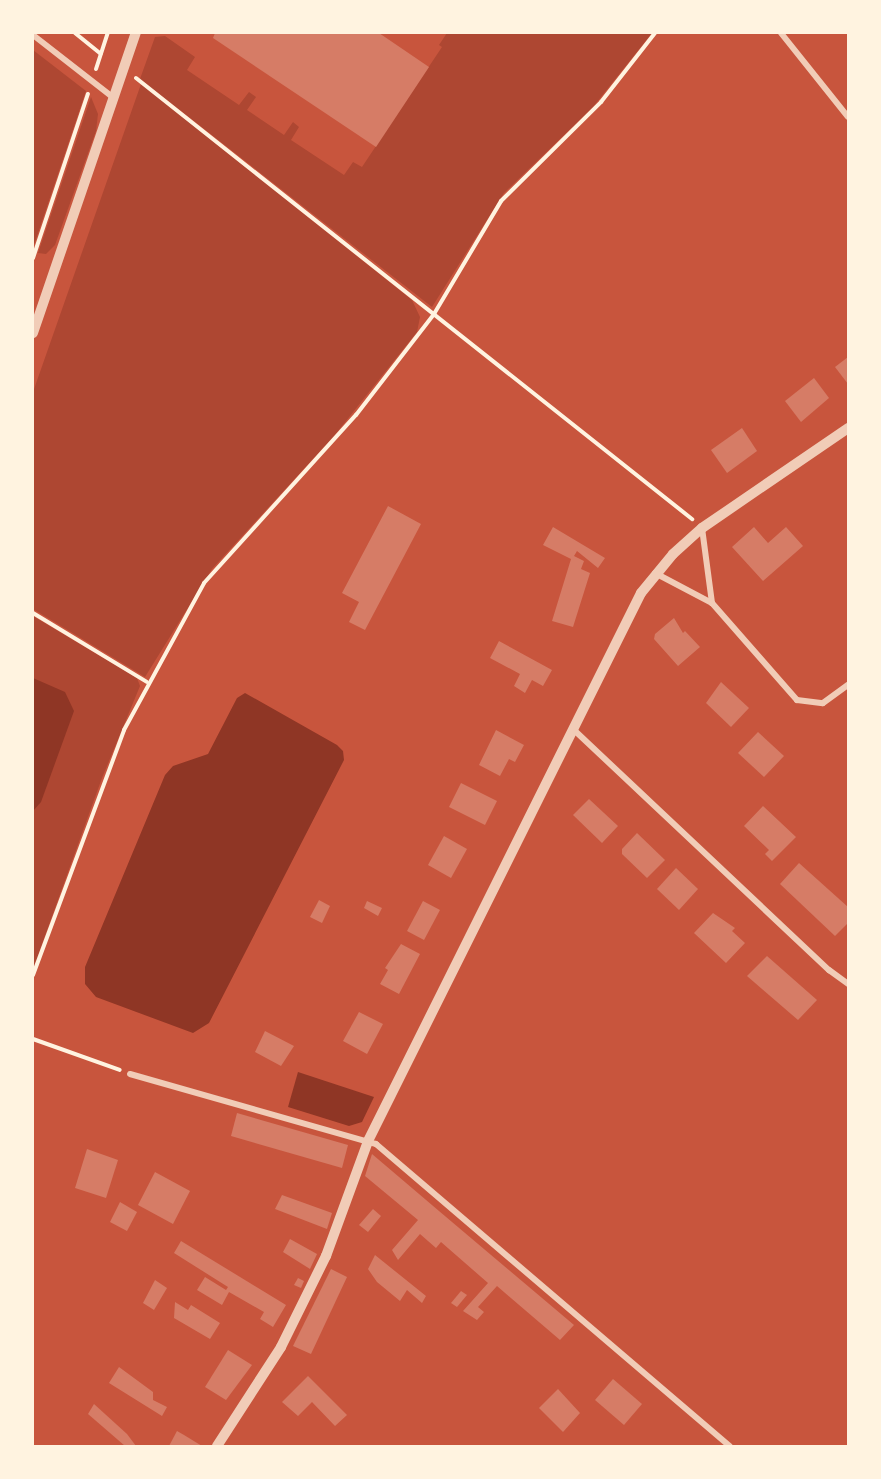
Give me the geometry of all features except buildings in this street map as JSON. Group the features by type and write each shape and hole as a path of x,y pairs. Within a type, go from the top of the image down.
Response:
{"street":[{"path":"33,333 136,33"},
{"path":"781,33 848,117"},
{"path":"33,35 114,98"},
{"path":"217,1446 281,1347 321,1266 368,1141 627,617 655,573 702,528 848,428"},
{"path":"702,528 712,603"},
{"path":"655,573 712,603 797,700 823,703 848,685"},
{"path":"573,729 829,970 848,984"},
{"path":"130,1074 368,1141 730,1446"}],"path":[{"path":"75,33 101,54"},
{"path":"33,258 108,33"},
{"path":"33,975 106,774 147,682 204,584 356,415 434,314 501,201 601,102 655,33"},
{"path":"124,68 702,528"},
{"path":"33,613 147,682"},
{"path":"33,1039 130,1074"}],"shaded area":[{"path":"447,33 652,33 593,107 504,193 432,307 140,79 155,37 165,36 195,57 187,70 239,105 249,92 256,97 247,110 284,135 293,122 299,127 291,140 344,175 353,162 362,167 442,47 439,45"},
{"path":"33,50 86,91 33,248"},
{"path":"141,84 412,300 420,317 417,332 334,436 212,569 145,677 33,609 33,392"},
{"path":"91,97 98,114 96,131 55,245 46,254 38,253"},
{"path":"33,616 137,678 140,686 102,778 33,969"},
{"path":"33,678 65,692 74,711 41,802 33,811"},
{"path":"245,693 337,745 343,751 344,760 209,1023 193,1033 96,997 85,984 85,967 165,775 173,766 208,754 237,698"},
{"path":"298,1072 374,1097 362,1122 349,1126 288,1107"}]}
